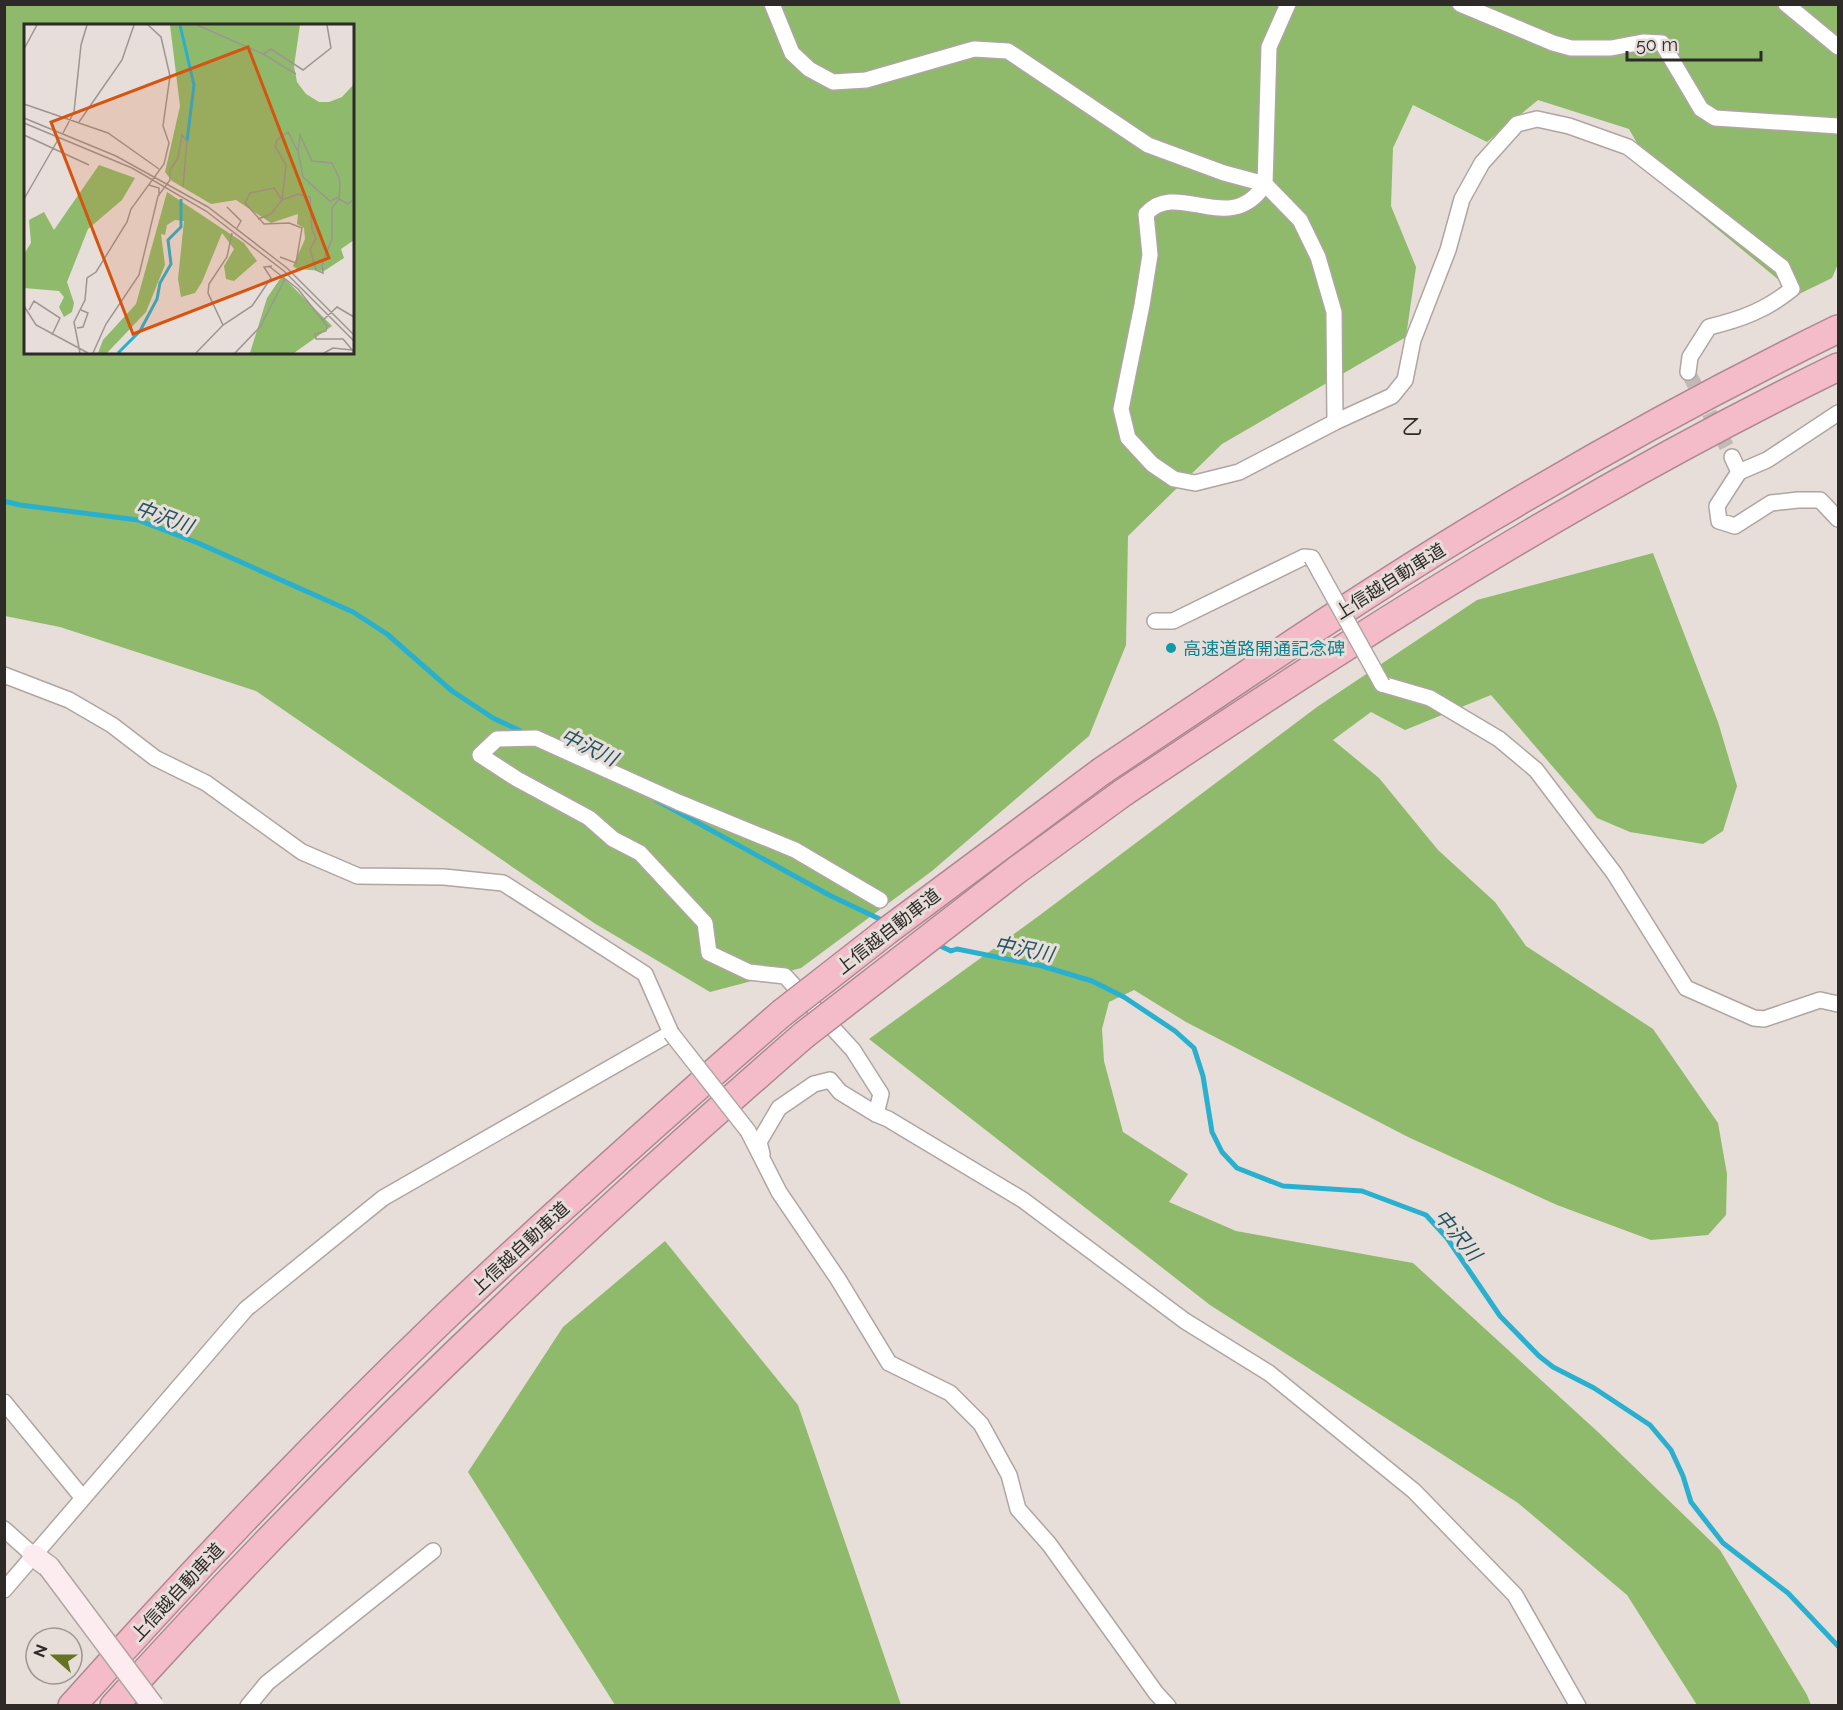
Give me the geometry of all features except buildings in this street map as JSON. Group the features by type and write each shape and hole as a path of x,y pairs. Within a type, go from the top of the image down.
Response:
{"highway":[{"name":"上信越自動車道","path":"72,1706 224,1541 444,1318 583,1189 782,1013 905,917 1102,771 1318,627 1488,519 1641,432 1839,329"},
{"name":"上信越自動車道","path":"114,1706 248,1562 471,1337 697,1128 804,1035 1017,870 1124,792 1333,654 1503,549 1658,460 1839,367"}],"street":[{"path":"772,4 792,53 809,69 834,82 866,80 974,49 1008,51 1148,145 1224,173 1265,184 1300,220 1318,257 1334,312 1335,422"},
{"path":"1288,4 1269,47 1265,184 1256,198 1230,209 1169,201 1154,205 1146,214 1150,255 1143,305 1120,409 1128,438 1152,464 1174,479 1196,483 1239,472 1335,422 1392,396 1405,380 1413,340 1448,249 1462,199 1482,163 1517,124 1537,119 1569,126 1628,147 1782,267 1792,289 1776,302 1744,318 1709,327 1690,357 1688,372"},
{"path":"1460,4 1553,43 1571,48 1611,48 1642,42 1662,44 1701,109 1714,118 1839,126"},
{"path":"1786,4 1839,47"},
{"path":"1839,413 1767,460 1739,472 1717,506 1719,520 1735,526 1771,503 1798,500 1820,500 1839,519"},
{"path":"1732,457 1739,472"},
{"path":"1155,621 1173,621 1304,557 1312,558 1382,684 1430,698 1499,739 1536,770 1614,873 1686,988 1754,1018 1764,1019 1820,1000 1839,1004"},
{"path":"4,675 69,700 111,725 155,758 206,783 302,852 358,876 444,877 503,883 645,974 671,1033 748,1131 779,1192 838,1279 889,1363 950,1393 981,1424 1009,1475 1018,1509 1049,1544 1156,1693 1168,1706"},
{"path":"876,1114 881,1094 854,1050 785,976 749,972 709,953 705,923 640,853 613,839 590,818 517,779 480,755 497,739 536,738 678,802 795,850 880,900"},
{"path":"4,1590 41,1561 82,1497 246,1310 383,1198 671,1033"},
{"path":"779,1192 761,1152 759,1142 779,1108 814,1084 831,1080 840,1092 1023,1200 1185,1321 1269,1373 1414,1491 1515,1595 1578,1706"},
{"path":"4,1402 82,1497"},
{"path":"4,1528 41,1561 153,1706"},
{"path":"248,1706 267,1683 433,1551"}],"green space":[{"path":"4,5 1838,5 1838,264 1832,278 1797,295 1658,180 1629,129 1538,100 1487,142 1413,105 1393,148 1391,206 1416,267 1406,337 1222,444 1128,536 1126,645 1089,736 932,871 801,968 710,992 594,923 256,691 60,627 5,616"},
{"path":"1653,553 1718,722 1737,786 1723,831 1703,844 1630,832 1597,818 1491,695 1405,730 1371,712 1333,740 1379,778 1438,850 1495,902 1526,946 1653,1029 1718,1123 1727,1174 1726,1215 1708,1235 1651,1240 1557,1205 1408,1137 1186,1022 1134,990 1109,1002 1102,1029 1104,1061 1123,1132 1188,1174 1169,1202 1236,1231 1413,1263 1598,1432 1720,1550 1811,1705 1697,1705 1627,1595 1518,1503 1210,1305 869,1039 1040,915 1317,707 1477,600"},
{"path":"665,1241 798,1405 901,1705 615,1705 468,1472 563,1327"}],"waterway":[{"name":"中沢川","path":"4,501 138,520 198,543 353,612 387,634 452,691 493,718 525,733"},
{"name":"中沢川","path":"656,800 831,896 886,922"},
{"name":"中沢川","path":"936,944 951,951 957,949 1042,966 1092,981 1124,997 1175,1031 1194,1048 1203,1076 1212,1132 1222,1152 1237,1168 1283,1186 1362,1191 1426,1215 1447,1238 1500,1316 1539,1356 1553,1367 1594,1388 1650,1425 1671,1450 1683,1476 1691,1502 1723,1543 1788,1593 1838,1646"}],"tunnel":[{"path":"1688,372 1732,457"}],"place":[{"name":"高速道路開通記念碑","path":"1171,648"}],"district":[{"name":"乙","path":"1412,426"}]}
